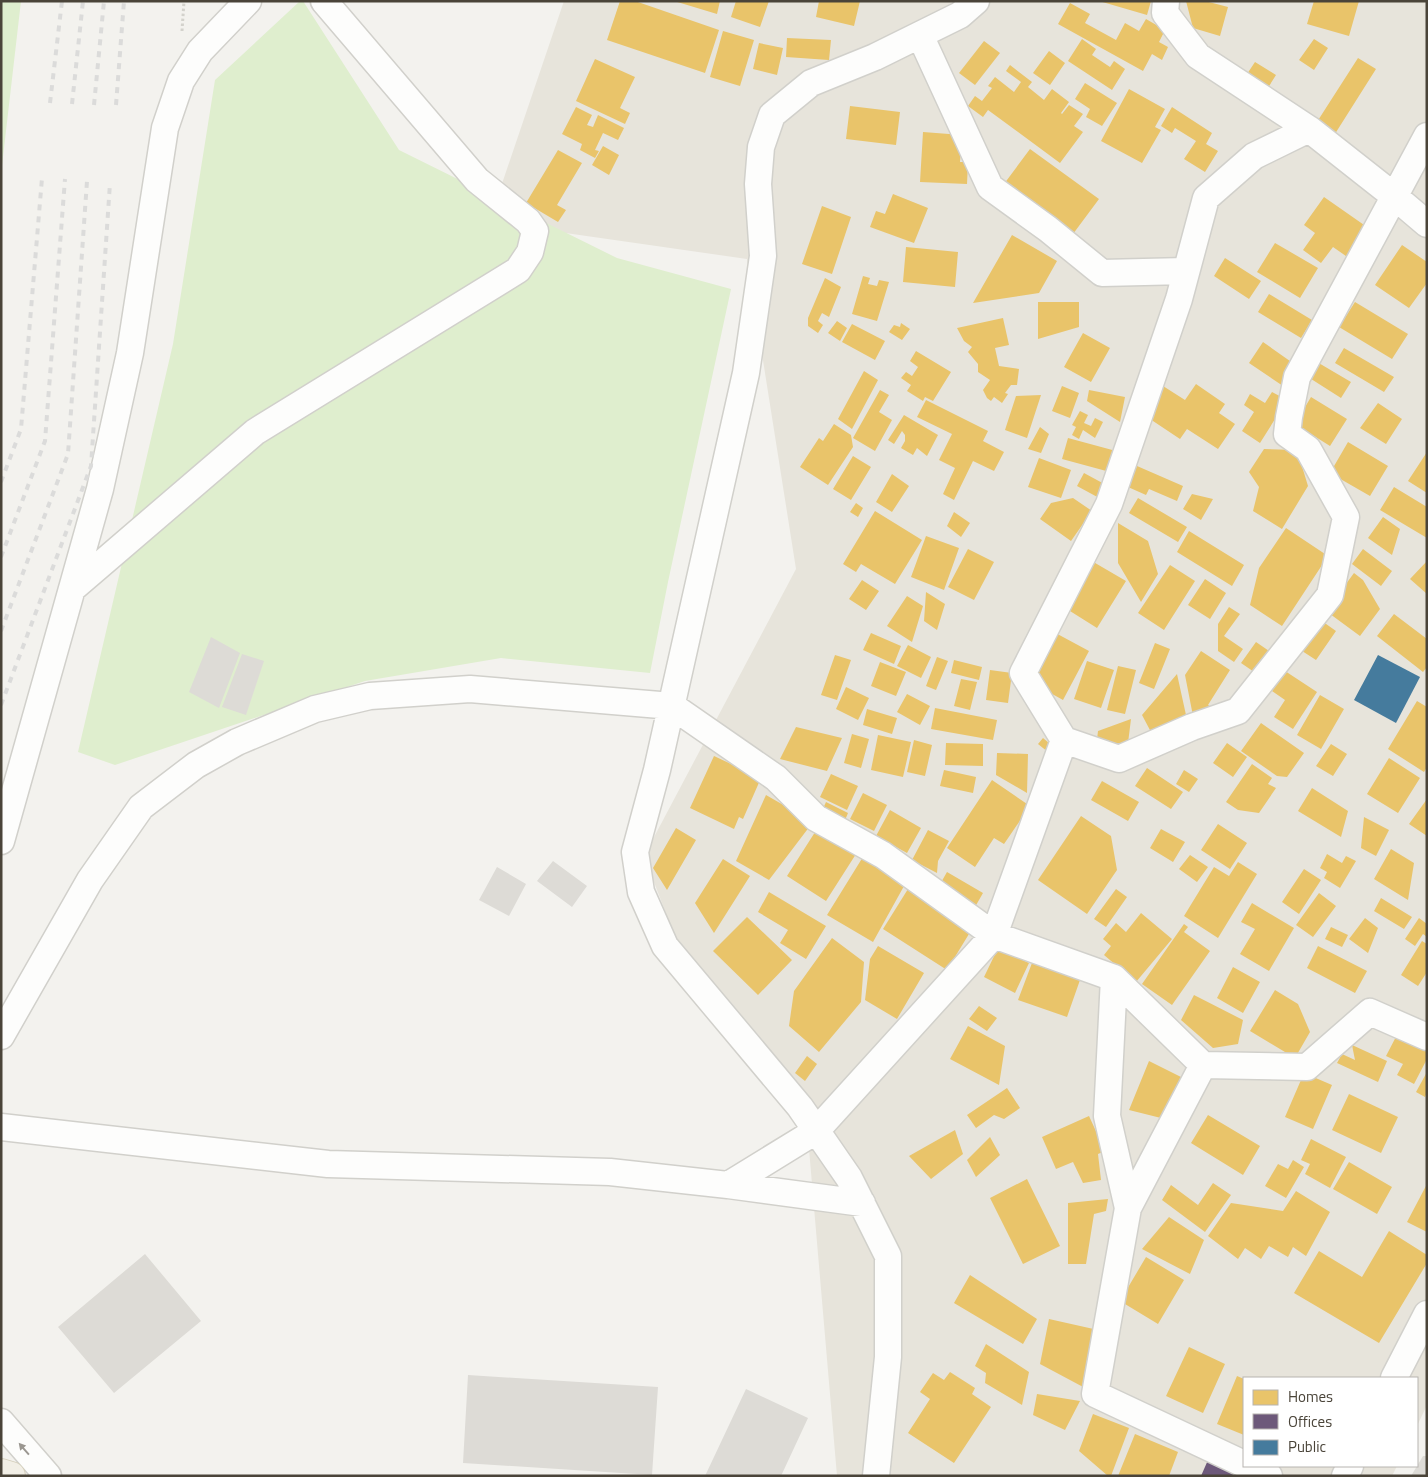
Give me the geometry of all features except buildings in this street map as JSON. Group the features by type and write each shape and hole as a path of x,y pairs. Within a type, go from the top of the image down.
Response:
{"main road":[{"path":"1,1473 10,1476"}],"street":[{"path":"1,841 100,489 130,353 165,128 181,82 200,51 248,1"},
{"path":"72,589 255,432 518,270 530,252 534,231 528,221 477,180 324,1"},
{"path":"876,1476 888,1357 888,1256 849,1178 800,1107 665,946 641,892 635,852 672,706 746,374 763,256 758,184 761,148 772,115 811,83 875,57 920,35 960,15 976,1"},
{"path":"1166,1 1165,13 1198,56 1309,129 1427,224"},
{"path":"920,35 990,187 1048,229 1102,273 1186,271"},
{"path":"1309,129 1254,156 1206,198 1179,299 1110,504 1023,673 1064,740 1119,760 1192,727 1238,711 1330,595 1346,516 1308,449 1287,434 1297,377 1427,136"},
{"path":"1,1036 90,880 141,807 196,765 237,742 315,709 370,696 470,689 672,706 776,778 816,818 883,855 994,935 1114,978 1203,1064 1306,1067 1370,1012 1427,1037"},
{"path":"728,1185 816,1131 994,935 1064,740"},
{"path":"1114,978 1107,1116 1128,1208"},
{"path":"1203,1064 1128,1208 1095,1394 1243,1464"},
{"path":"1,1127 328,1164 610,1172 728,1185 862,1203"},
{"path":"1395,1377 1427,1314"},
{"path":"1,1422 48,1476"},
{"path":"1250,1467 1269,1476"}],"shaded area":[{"path":"564,1 1427,1 1427,1405 1418,1424 1418,1377 1243,1377 1243,1467 1396,1467 1392,1476 837,1476 805,1102 675,937 644,856 796,569 747,259 489,222"}],"green space":[{"path":"1,1 21,1 1,174"},
{"path":"300,1 303,1 399,150 617,258 731,289 650,673 501,658 365,681 115,765 78,752 173,344 215,80"}],"railway":[{"path":"50,103 62,1"},
{"path":"72,104 83,1"},
{"path":"94,105 104,1"},
{"path":"116,105 124,1"},
{"path":"1,482 21,429 42,178"},
{"path":"1,557 45,441 65,179"},
{"path":"1,631 68,454 87,181"},
{"path":"1,705 91,466 110,183"}]}
